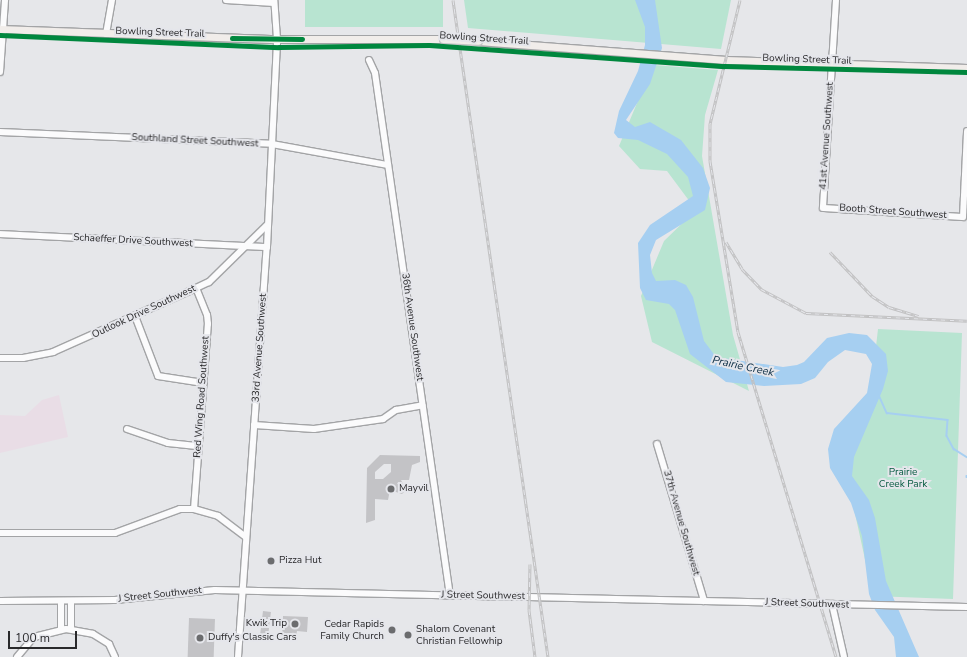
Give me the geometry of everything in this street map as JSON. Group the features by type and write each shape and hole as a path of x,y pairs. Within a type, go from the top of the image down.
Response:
{"main road":[{"path":"2,30 277,39 443,39 670,56 832,64 967,68"}],"street":[{"path":"0,72 5,0"},
{"path":"106,34 112,0"},
{"path":"226,0 274,1"},
{"name":"41st Avenue Southwest","path":"823,208 836,0"},
{"name":"33rd Avenue Southwest","path":"238,657 267,247 277,39 274,1"},
{"name":"36th Avenue Southwest","path":"370,60 375,73 450,596"},
{"name":"Southland Street Southwest","path":"0,132 272,144 388,165"},
{"path":"966,194 967,132"},
{"name":"Booth Street Southwest","path":"823,208 963,217 966,194"},
{"name":"Outlook Drive Southwest","path":"0,358 23,358 53,352 209,282 267,225"},
{"name":"Schaeffer Drive Southwest","path":"0,234 267,247"},
{"name":"Red Wing Road Southwest","path":"194,508 207,315 196,288"},
{"path":"135,316 158,376 203,383"},
{"path":"254,425 314,429 383,419 396,410 423,405"},
{"path":"127,429 168,443 199,446"},
{"name":"37th Avenue Southwest","path":"657,444 704,601"},
{"path":"0,533 115,533 180,509 194,508 218,516 246,537"},
{"name":"J Street Southwest","path":"0,601 71,601 243,590 967,607"},
{"path":"61,601 61,629"},
{"path":"71,601 71,629"},
{"path":"832,604 844,657"},
{"path":"17,657 34,637 61,629 71,629 103,639 115,657"}],"shaded area":[{"path":"59,395 68,437 0,453 0,415 25,416 42,400"}],"green space":[{"path":"305,0 443,0 443,27 305,27"},
{"path":"464,0 731,0 721,49 468,28"},
{"path":"653,65 718,70 705,115 702,156 733,335 749,391 652,342 641,296 664,241 696,210 667,171 640,169 619,146"},
{"name":"Prairie Creek Park","path":"878,329 962,333 953,599 873,596 847,477 871,390"}],"water":[{"name":"Prairie Creek","path":"635,0 655,0 662,48 650,84 626,120 635,127 650,122 681,140 703,168 710,188 705,210 656,240 650,255 652,273 656,281 675,280 686,285 693,297 704,341 716,357 783,367 797,365 804,362 827,338 849,333 867,335 886,354 888,371 883,389 854,457 852,476 869,500 875,518 886,581 919,657 896,657 894,637 875,610 869,594 862,536 851,503 830,468 828,449 834,429 867,393 872,364 866,354 845,350 828,362 815,378 801,384 764,386 726,382 690,354 675,310 669,304 646,300 640,288 638,243 650,225 693,196 688,177 667,154 638,140 618,138 614,133 619,111 638,71 645,45 645,27"}],"building":[{"name":"Mayvil","path":"380,455 420,456 420,462 412,465 409,480 401,480 406,490 402,494 390,490 388,500 375,499 375,520 366,523 367,468","holes":["384,464 391,464 391,472 383,479 375,479 375,472"]},
{"path":"263,611 271,612 268,637 260,636"},
{"name":"Kwik Trip","path":"283,616 308,617 307,632 297,631 296,637 282,637"},
{"name":"Duffy's Classic Cars","path":"189,618 215,619 214,657 188,657"}],"waterway":[{"path":"879,395 887,413 948,420 947,436 954,449 967,457"}],"railway":[{"path":"453,0 548,657"},
{"path":"740,0 710,124 710,161 738,332 836,657"},
{"path":"726,242 742,269 761,289 806,313 967,321"},
{"path":"830,252 872,296 889,307 919,316"},
{"path":"530,564 529,610 535,657"}],"cycle path":[{"name":"Bowling Street Trail","path":"0,35 279,47 429,45 724,66 967,72"},
{"path":"232,38 302,39"}],"place":[{"name":"Mayvil","path":"391,489"},
{"name":"Pizza Hut","path":"271,561"},
{"name":"Kwik Trip","path":"295,624"},
{"name":"Cedar Rapids Family Church","path":"392,630"},
{"name":"Shalom Covenant Christian Fellowhip","path":"408,635"},
{"name":"Duffy's Classic Cars","path":"200,638"}]}
